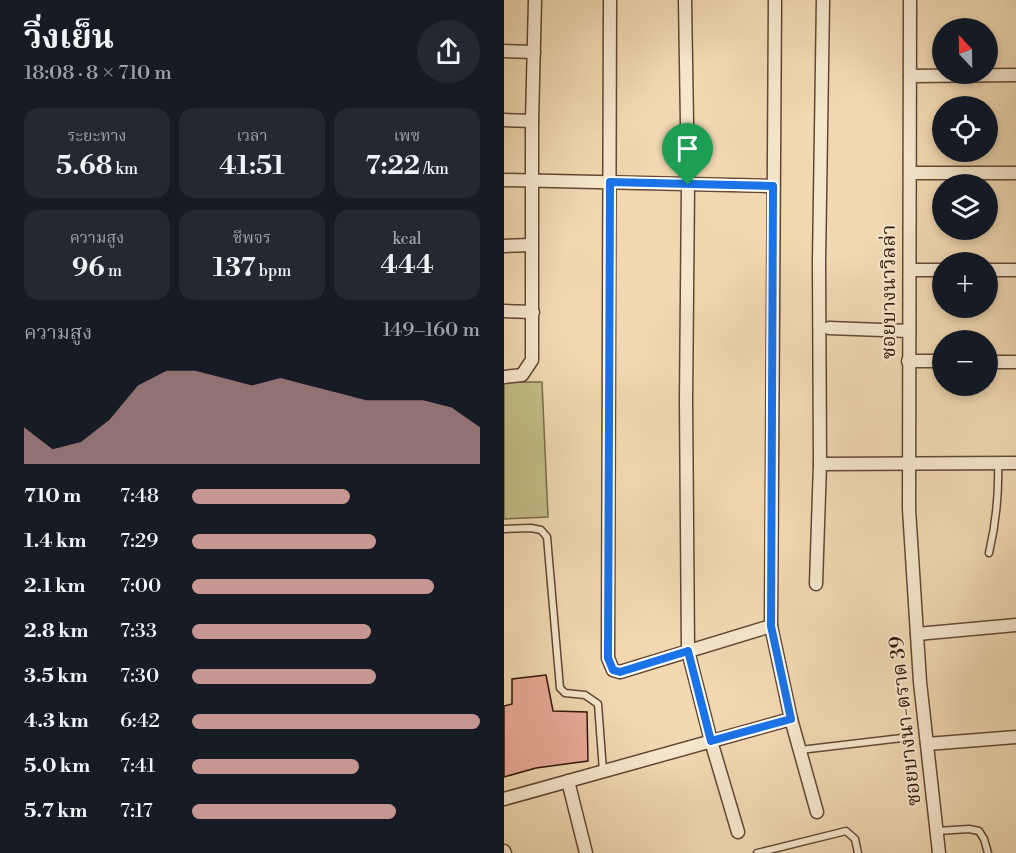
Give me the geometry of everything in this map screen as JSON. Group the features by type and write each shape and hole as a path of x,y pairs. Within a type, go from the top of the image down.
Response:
{"street":[{"path":"504,378 522,375 532,360 532,121 536,0"},
{"path":"610,0 608,658 613,670 620,672 771,626"},
{"path":"685,0 688,185 686,413 688,651 738,832"},
{"path":"775,0 771,626 791,719 817,812"},
{"path":"816,584 820,464 819,262 823,0"},
{"name":"ซอยบางนาวิลล่า","path":"910,0 908,464 914,585"},
{"path":"504,51 534,52"},
{"path":"910,76 1016,75"},
{"path":"504,120 532,121"},
{"path":"910,173 1016,173"},
{"path":"504,180 773,186"},
{"path":"504,246 531,245"},
{"path":"909,270 932,270"},
{"path":"998,270 1016,270"},
{"path":"504,311 533,312"},
{"path":"829,327 909,331"},
{"path":"908,361 932,361"},
{"path":"998,362 1016,362"},
{"path":"820,464 1016,463"},
{"name":"ซอยบางนา-ตราด 39","path":"914,585 927,744 939,853"},
{"path":"917,633 1016,625"},
{"path":"504,799 791,719"},
{"path":"927,744 1016,737"},
{"path":"567,781 586,853"}],"lane":[{"path":"989,553 996,519 998,463"},
{"path":"504,529 543,530 547,537 560,688 565,693 585,695 598,704 603,772"},
{"path":"799,750 902,738"},
{"path":"936,831 969,829 980,831 988,853"},
{"path":"757,853 846,831 855,839 858,853"}],"shaded area":[{"path":"504,382 542,382 548,517 504,519"}],"building":[{"path":"546,675 553,711 587,712 588,761 536,768 504,777 504,706 512,704 512,679"}],"route":[{"path":"610,182 688,185 773,186 771,626 791,719 711,741 688,651 620,672 613,670 608,658 610,182"}]}
